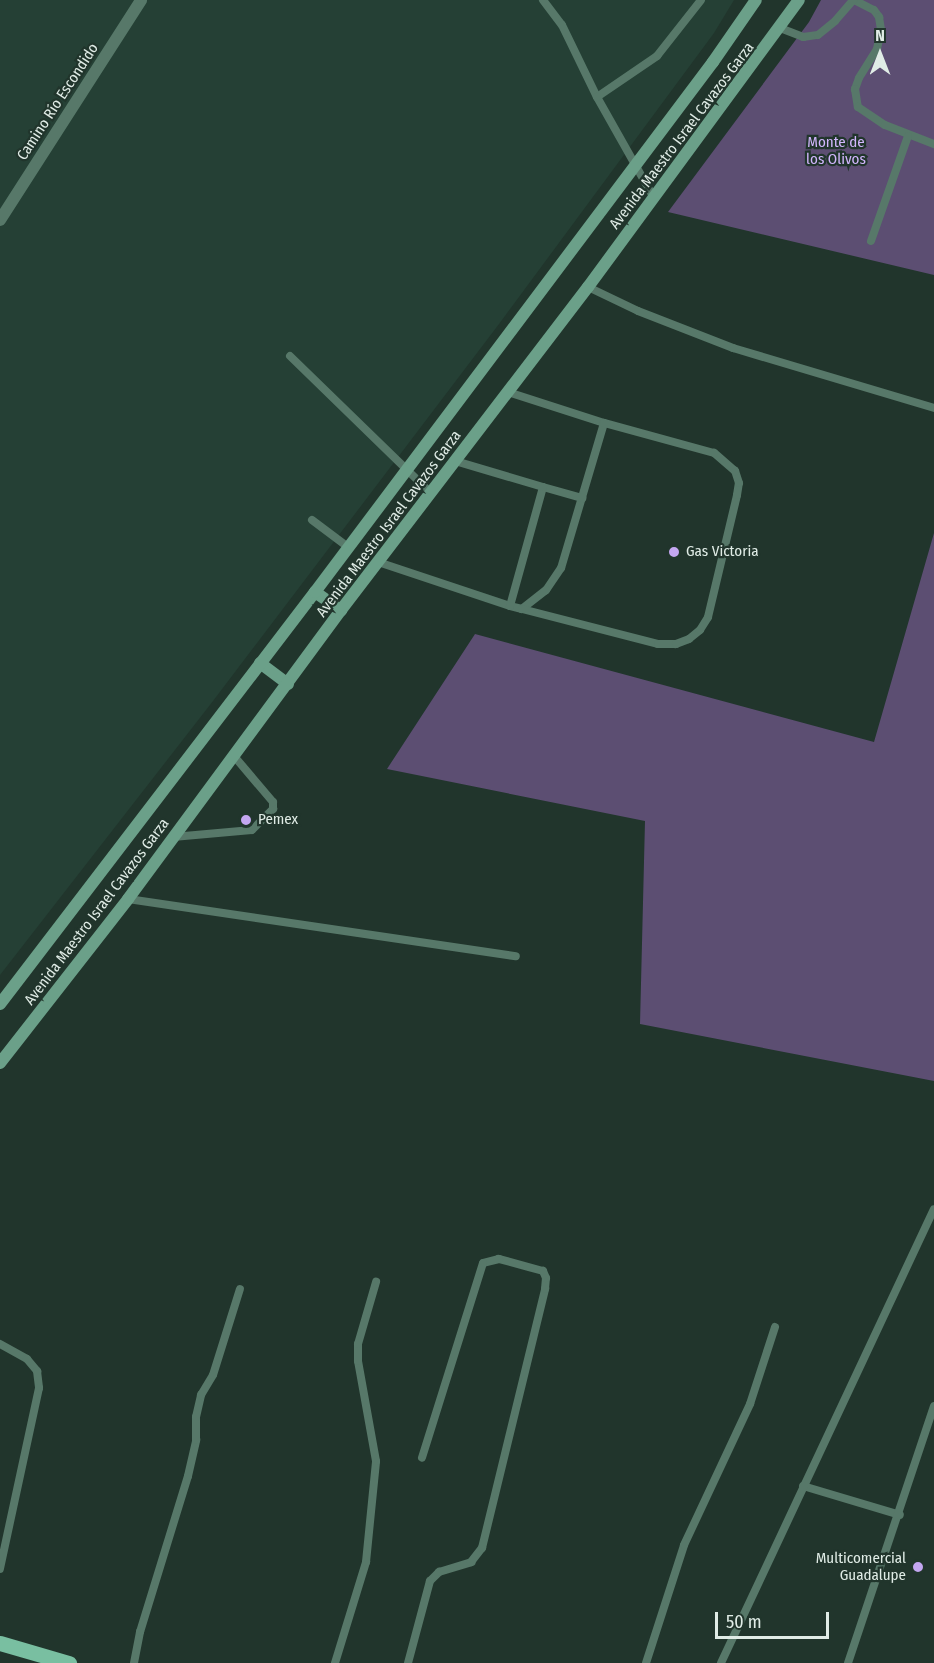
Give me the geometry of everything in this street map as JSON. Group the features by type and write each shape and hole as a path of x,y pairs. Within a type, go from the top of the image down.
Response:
{"main road":[{"name":"Avenida Maestro Israel Cavazos Garza","path":"0,1004 315,592 756,0"},
{"name":"Avenida Maestro Israel Cavazos Garza","path":"0,1063 128,899 378,562 588,287 799,0"},
{"path":"315,592 342,610"},
{"path":"260,663 288,684"},
{"path":"0,1643 69,1663"}],"street":[{"name":"Camino Río Escondido","path":"0,220 141,0"}],"lane":[{"path":"543,0 562,25 597,98 654,198"},
{"path":"597,98 657,56 701,0"},
{"path":"780,28 803,37 818,35 835,21 854,0 874,10 879,17 881,30 877,49 855,89 858,107 871,118 908,136 934,144"},
{"path":"871,241 908,136"},
{"path":"588,287 638,311 733,348 934,408"},
{"path":"290,356 431,493"},
{"path":"378,562 510,606 658,644 676,644 689,639 700,630 708,617 737,495 739,483 735,471 714,453 604,423 508,392"},
{"path":"522,609 546,590 561,568 604,423"},
{"path":"455,461 582,498"},
{"path":"510,606 543,487"},
{"path":"312,520 348,548"},
{"path":"172,837 252,830 273,809 274,803 234,756"},
{"path":"128,899 516,956"},
{"path":"721,1663 803,1486 932,1220 934,1209"},
{"path":"408,1663 430,1581 439,1572 471,1562 482,1548 545,1288 546,1278 543,1271 499,1259 483,1263 422,1458"},
{"path":"335,1663 366,1562 376,1461 358,1361 358,1344 376,1282"},
{"path":"134,1663 140,1632 188,1476 196,1440 196,1417 201,1395 213,1375 240,1288"},
{"path":"646,1663 684,1545 750,1404 775,1327"},
{"path":"0,1344 27,1359 37,1371 39,1388 0,1569"},
{"path":"848,1663 900,1515 934,1406"},
{"path":"803,1486 900,1515"}],"shaded area":[{"path":"0,0 734,0 714,33 499,324 213,701 0,975"}],"green space":[{"name":"Monte de los Olivos","path":"821,0 934,0 934,275 668,212 809,22"},
{"path":"934,533 934,1081 640,1024 645,821 387,769 475,634 874,742"}],"place":[{"name":"Gas Victoria","path":"674,552"},
{"name":"Pemex","path":"246,820"},
{"name":"Multicomercial Guadalupe","path":"918,1567"}]}
